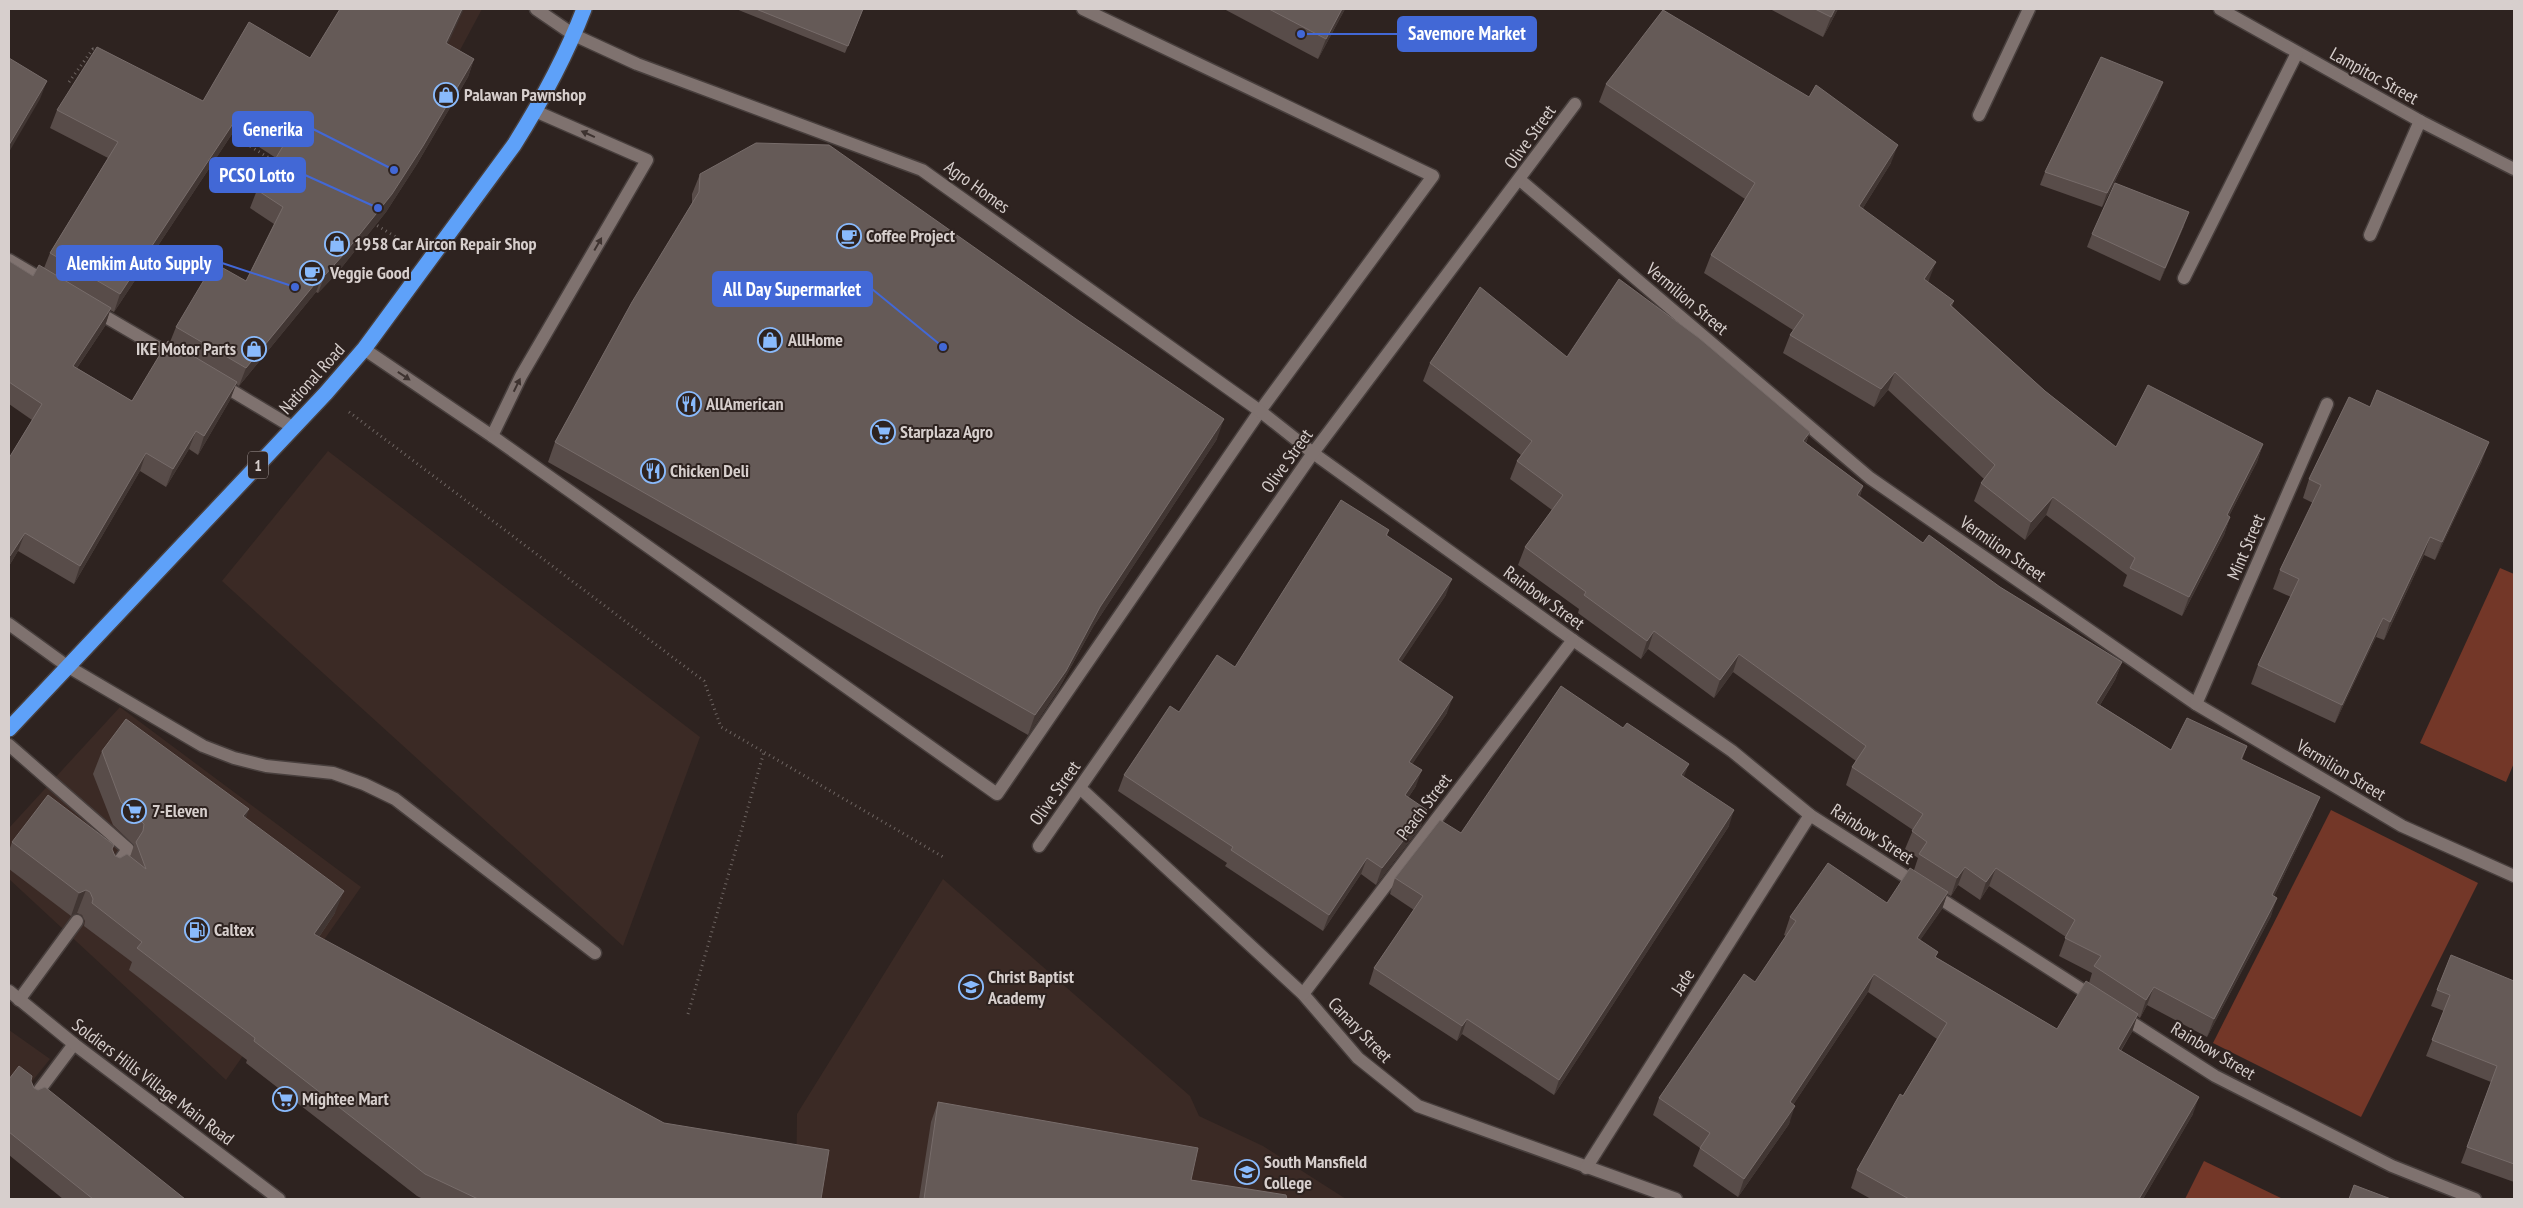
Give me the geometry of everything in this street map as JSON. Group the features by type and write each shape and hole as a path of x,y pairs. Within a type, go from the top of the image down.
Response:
{"highway":[{"name":"National Road","path":"9,729 294,428 364,349 514,145 536,111 574,35 584,9"}],"street":[{"name":"Agro Homes","path":"536,9 574,35 637,64 922,170 1260,411 1313,453"},
{"path":"364,349 492,436 997,794 1260,411 1433,176 1083,9"},
{"path":"1979,115 2029,9"},
{"name":"Lampitoc Street","path":"2220,9 2420,121 2514,169"},
{"path":"2184,278 2297,53"},
{"name":"Olive Street","path":"1039,846 1313,453 1576,104"},
{"path":"492,436 521,376 647,160 536,111"},
{"path":"2370,235 2420,121"},
{"name":"Vermilion Street","path":"1520,180 1870,478 2196,704 2402,826 2514,876"},
{"path":"9,260 59,289"},
{"path":"84,304 185,363"},
{"path":"210,378 294,428"},
{"name":"Mint Street","path":"2196,704 2327,404"},
{"name":"Rainbow Street","path":"1313,453 1573,640 1732,751 1810,814 2215,1076 2392,1166 2474,1199"},
{"path":"9,624 67,666 203,746 234,758 266,766 333,773 364,784 395,799 595,953"},
{"name":"Peach Street","path":"1303,994 1573,640"},
{"path":"9,745 128,849 112,872"},
{"name":"Canary Street","path":"1080,788 1303,994 1358,1058 1418,1106 1676,1199"},
{"name":"Jade","path":"1586,1168 1810,814"},
{"path":"18,1000 77,921"},
{"name":"Soldiers Hills Village Main Road","path":"9,991 74,1044 279,1199"},
{"path":"32,1100 74,1044"}],"path":[{"path":"69,82 94,49 102,54"},
{"path":"228,132 279,164"},
{"path":"371,221 430,258"},
{"path":"326,393 704,681 721,727 946,858"},
{"path":"688,1014 764,752"}],"shaded area":[{"path":"357,9 482,9 452,65"},
{"path":"328,451 700,737 623,946 222,581"},
{"path":"2500,568 2514,574 2514,763 2506,782 2420,743"},
{"name":"Caltex","path":"120,707 361,887 226,1080 9,879 9,828"},
{"path":"2331,810 2478,883 2361,1117 2213,1043"},
{"name":"Christ Baptist Academy","path":"943,879 1190,1096 1199,1116 1263,1146 1346,1199 796,1199 797,1114"},
{"path":"9,1030 50,1059 9,1110"},
{"path":"2204,1161 2283,1199 2185,1199"}],"building":[{"path":"340,9 462,9 446,43 474,59 423,146 392,194 344,254 325,275 323,274 246,368 176,327 214,263 246,281 283,207 257,190 286,141 240,113 120,294 50,253 118,142 57,110 97,47 203,101 249,22 310,58"},
{"path":"756,9 863,9 848,46"},
{"path":"1269,9 1342,9 1326,39"},
{"path":"1815,9 1835,9 1831,17"},
{"path":"1663,10 1809,97 1816,85 1898,145 1859,206 1936,262 1924,279 1954,301 1950,305 2045,391 2116,447 2148,385 2263,444 2227,515 2230,517 2189,597 2130,568 2135,558 2053,497 2031,522 1981,483 1995,465 1895,372 1881,389 1790,335 1804,315 1711,255 1755,183 1606,84"},
{"path":"2101,57 2163,82 2107,193 2045,172"},
{"path":"9,58 47,81 9,145"},
{"path":"756,143 829,145 1076,319 1224,419 1100,607 1066,671 1035,715 555,442 632,302 699,192 700,174"},
{"path":"2115,183 2189,212 2165,268 2092,234"},
{"path":"9,261 33,276 39,265 111,308 73,366 132,401 168,341 237,382 204,436 196,431 173,469 146,453 80,566 25,533 9,555 9,458 42,404 9,382"},
{"path":"1619,279 1699,338 1810,432 1803,441 1863,486 1857,495 1923,543 1929,535 2000,587 2122,662 2096,703 2171,750 2187,718 2247,746 2241,759 2320,797 2272,895 2277,898 2214,1019 2154,987 2146,1000 2094,966 2101,956 2065,938 2075,920 1996,868 1986,882 1965,867 1957,878 1919,854 1927,842 1912,831 1923,814 1852,767 1866,746 1739,654 1720,680 1654,631 1647,641 1584,595 1586,592 1525,547 1563,495 1517,461 1532,441 1430,363 1480,287 1567,357"},
{"path":"2377,390 2489,442 2442,542 2430,537 2390,622 2383,618 2342,705 2258,665 2299,579 2280,570 2321,485 2309,479 2349,397 2370,407"},
{"path":"1341,500 1389,530 1386,535 1452,579 1398,660 1453,697 1409,762 1422,770 1405,795 1427,810 1382,868 1367,858 1329,915 1231,850 1233,847 1124,775 1170,706 1179,712 1217,655 1235,667"},
{"path":"1561,686 1623,728 1627,723 1689,764 1681,775 1734,810 1559,1080 1467,1019 1462,1026 1374,968 1423,896 1395,878 1440,820 1461,833"},
{"path":"126,719 249,809 243,816 344,891 314,934 664,1123 829,1150 821,1199 478,1199 425,1174 254,1041 255,1038 137,948 142,942 92,903 93,899 90,892 86,890 79,893 12,842 48,795 114,845 112,849 115,856 120,858 127,854 146,869 136,842 143,831 144,824 121,802 102,751"},
{"path":"1828,863 1887,903 1910,868 1948,892 1917,938 1938,952 1935,957 2057,1029 2086,981 2138,1014 2118,1049 2199,1097 2139,1199 1909,1199 1857,1170 1900,1094 1903,1096 1947,1023 1874,974 1790,1102 1795,1106 1744,1179 1700,1148 1710,1133 1659,1098 1744,974 1755,982 1796,921 1790,917"},
{"path":"2451,955 2514,981 2514,1164 2467,1147 2497,1066 2432,1040 2450,995 2437,990"},
{"path":"19,1066 32,1076 31,1081 34,1088 38,1090 45,1087 185,1199 93,1199 9,1132 9,1079"},
{"path":"938,1102 1198,1148 1191,1180 1286,1195 1287,1199 924,1199"},
{"path":"2354,1185 2391,1199 2349,1199"}],"place":[{"name":"Savemore Market","path":"1301,34"},
{"name":"Palawan Pawnshop","path":"446,95"},
{"name":"Generika","path":"394,170"},
{"name":"PCSO Lotto","path":"378,208"},
{"name":"Coffee Project","path":"849,236"},
{"name":"1958 Car Aircon Repair Shop","path":"337,244"},
{"name":"Veggie Good","path":"312,273"},
{"name":"Alemkim Auto Supply","path":"295,287"},
{"name":"AllHome","path":"770,340"},
{"name":"All Day Supermarket","path":"943,347"},
{"name":"IKE Motor Parts","path":"254,349"},
{"name":"AllAmerican","path":"689,404"},
{"name":"Starplaza Agro","path":"883,432"},
{"name":"Chicken Deli","path":"653,471"},
{"name":"7-Eleven","path":"134,811"},
{"name":"Caltex","path":"197,930"},
{"name":"Christ Baptist Academy","path":"971,987"},
{"name":"Mightee Mart","path":"285,1099"},
{"name":"South Mansfield College","path":"1247,1172"}]}
